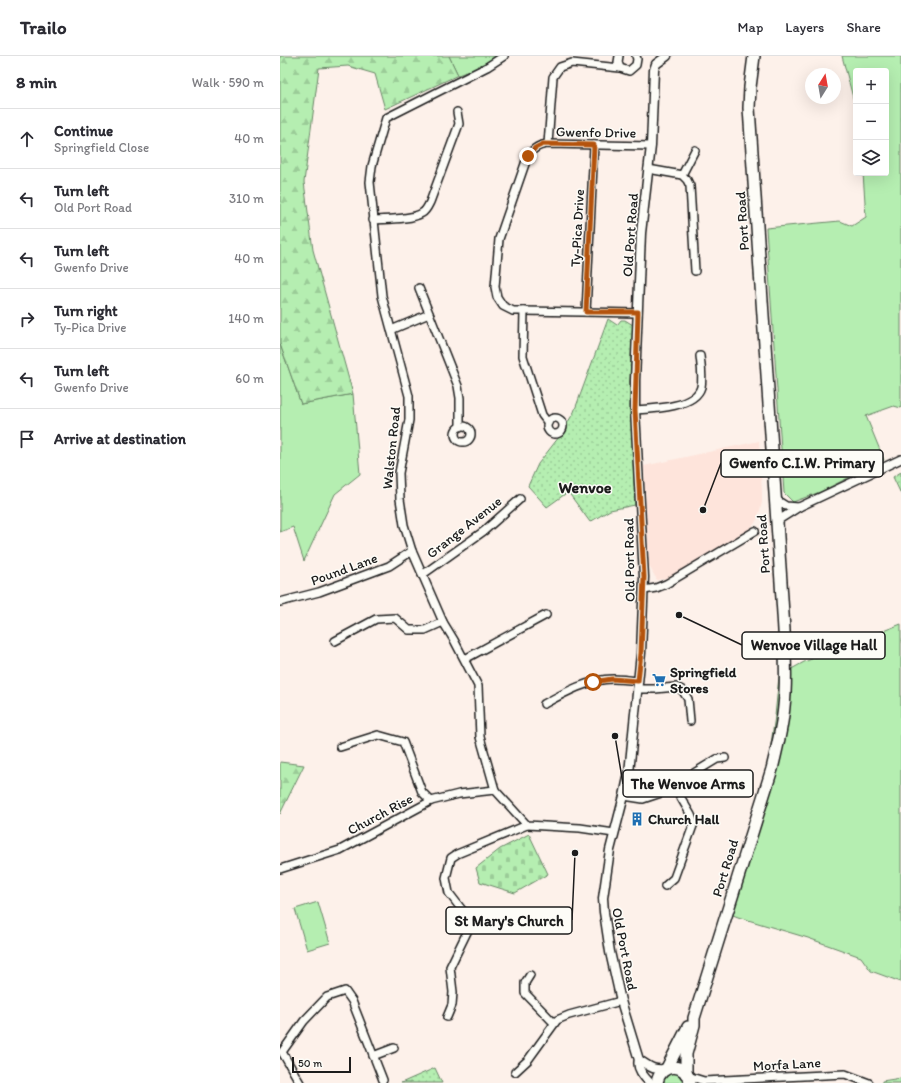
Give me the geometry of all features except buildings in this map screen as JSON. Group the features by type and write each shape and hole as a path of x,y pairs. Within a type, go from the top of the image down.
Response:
{"main road":[{"name":"Port Road","path":"688,1077 686,1054 694,1025 694,1018 767,784 779,740 784,709 784,642 777,521 749,108 754,56"},
{"name":"Port Road","path":"657,1083 660,1073 666,1069 689,1024 694,1018"},
{"path":"666,1069 678,1067 688,1077"}],"street":[{"name":"Walston Road","path":"504,56 487,67 386,118 370,175 373,220 382,296 409,396 409,420 399,472 400,499 404,525 412,551 443,622 465,659 478,686 480,736 494,790 527,825"},
{"path":"619,56 618,62 620,68"},
{"path":"548,144 553,77 560,67 572,63 629,70 634,68 637,63 636,56"},
{"path":"657,59 667,56"},
{"name":"Old Port Road","path":"650,1083 641,1072 638,1063 639,1060 621,1001 608,944 604,912 604,883 630,765 641,653 644,590 635,410 641,233 651,146 654,70 657,59"},
{"path":"373,220 415,216 425,210 430,202 459,124 457,112"},
{"name":"Gwenfo Drive","path":"638,312 513,311 507,309 497,297 495,287 498,242 528,156 535,148 540,145 548,144 651,146"},
{"name":"Ty-Pica Drive","path":"586,312 594,145"},
{"path":"682,175 695,150"},
{"path":"648,169 682,175 687,180 691,191 695,271"},
{"path":"419,288 458,386 460,398 460,427"},
{"path":"524,311 524,356 542,415 548,423"},
{"path":"391,330 429,314"},
{"path":"635,410 680,404 692,399 697,394 700,387 700,356"},
{"path":"777,521 799,507 901,459"},
{"name":"Grange Avenue","path":"422,575 484,531 520,499"},
{"path":"775,499 786,506 799,507"},
{"path":"644,590 656,588 666,584 755,531"},
{"name":"Pound Lane","path":"280,602 319,592 389,566 412,551"},
{"path":"465,659 546,615"},
{"path":"335,640 376,619 395,618 409,630 425,630 443,622"},
{"path":"544,704 560,695 593,682 612,679 655,689 676,687 682,690 688,699 690,721"},
{"path":"340,748 378,735 403,742 422,792 431,801"},
{"path":"624,796 643,799 661,793 717,759 725,758"},
{"path":"665,886 674,878 694,823 674,786"},
{"name":"Church Rise","path":"280,869 340,850 431,801 459,794 494,790"},
{"path":"447,1017 452,1005 453,992 450,967 469,928 469,919 449,892 446,878 451,858 457,854 527,825 580,828 614,833"},
{"path":"530,975 525,983 525,993 554,1023"},
{"path":"300,1083 282,1052 304,1021 327,997 345,991 352,1001 383,1080"},
{"path":"515,1072 528,1060 557,1020 569,1015 621,1001"},
{"path":"373,1056 394,1048"},
{"path":"639,1060 649,1068 657,1070 666,1069"},
{"name":"Morfa Lane","path":"688,1077 703,1082 845,1074 869,1083"}],"shaded area":[{"path":"759,441 762,503 755,523 750,529 668,578 657,580 649,566 644,466"}],"green space":[{"path":"280,56 449,56 458,75 385,109 375,74 348,66 319,68 304,182 313,250 353,394 301,404 280,344"},
{"path":"449,56 501,56 488,64 458,75"},
{"path":"842,56 901,56 901,408 894,406 866,416 884,460 820,492 793,502 784,493 766,228 840,221 852,226 866,217 863,176 889,176 889,68 853,68 853,98"},
{"path":"608,319 617,325 621,320 625,320 633,325 630,381 635,505 610,510 590,522 568,492 547,507 528,486 538,464 559,437 574,412"},
{"path":"280,344 301,404 353,394 360,474 335,494 304,561 293,527 280,532"},
{"path":"901,472 901,494 893,477"},
{"path":"901,624 901,982 871,971 861,957 808,938 723,911 766,779 779,676 804,662"},
{"path":"280,762 304,765 280,814"},
{"path":"529,834 548,874 515,893 480,882 476,868 500,849"},
{"path":"318,902 330,943 307,950 295,909"},
{"path":"435,1068 442,1083 401,1083"},
{"path":"669,1072 679,1073 683,1078 684,1083 663,1083 664,1077"},
{"path":"901,1078 901,1083 882,1083 882,1081"}],"place":[{"name":"Gwenfo C.I.W. Primary","path":"703,510"},
{"name":"Wenvoe Village Hall","path":"679,615"},
{"name":"Springfield Stores","path":"659,680"},
{"name":"The Wenvoe Arms","path":"615,736"},
{"name":"Church Hall","path":"637,819"},
{"name":"St Mary's Church","path":"575,853"}],"district":[{"name":"Wenvoe","path":"585,487"}],"route":[{"path":"528,156 531,151 543,144 594,145 586,312 638,312 635,410 644,590 638,681 612,679 593,682"}]}
